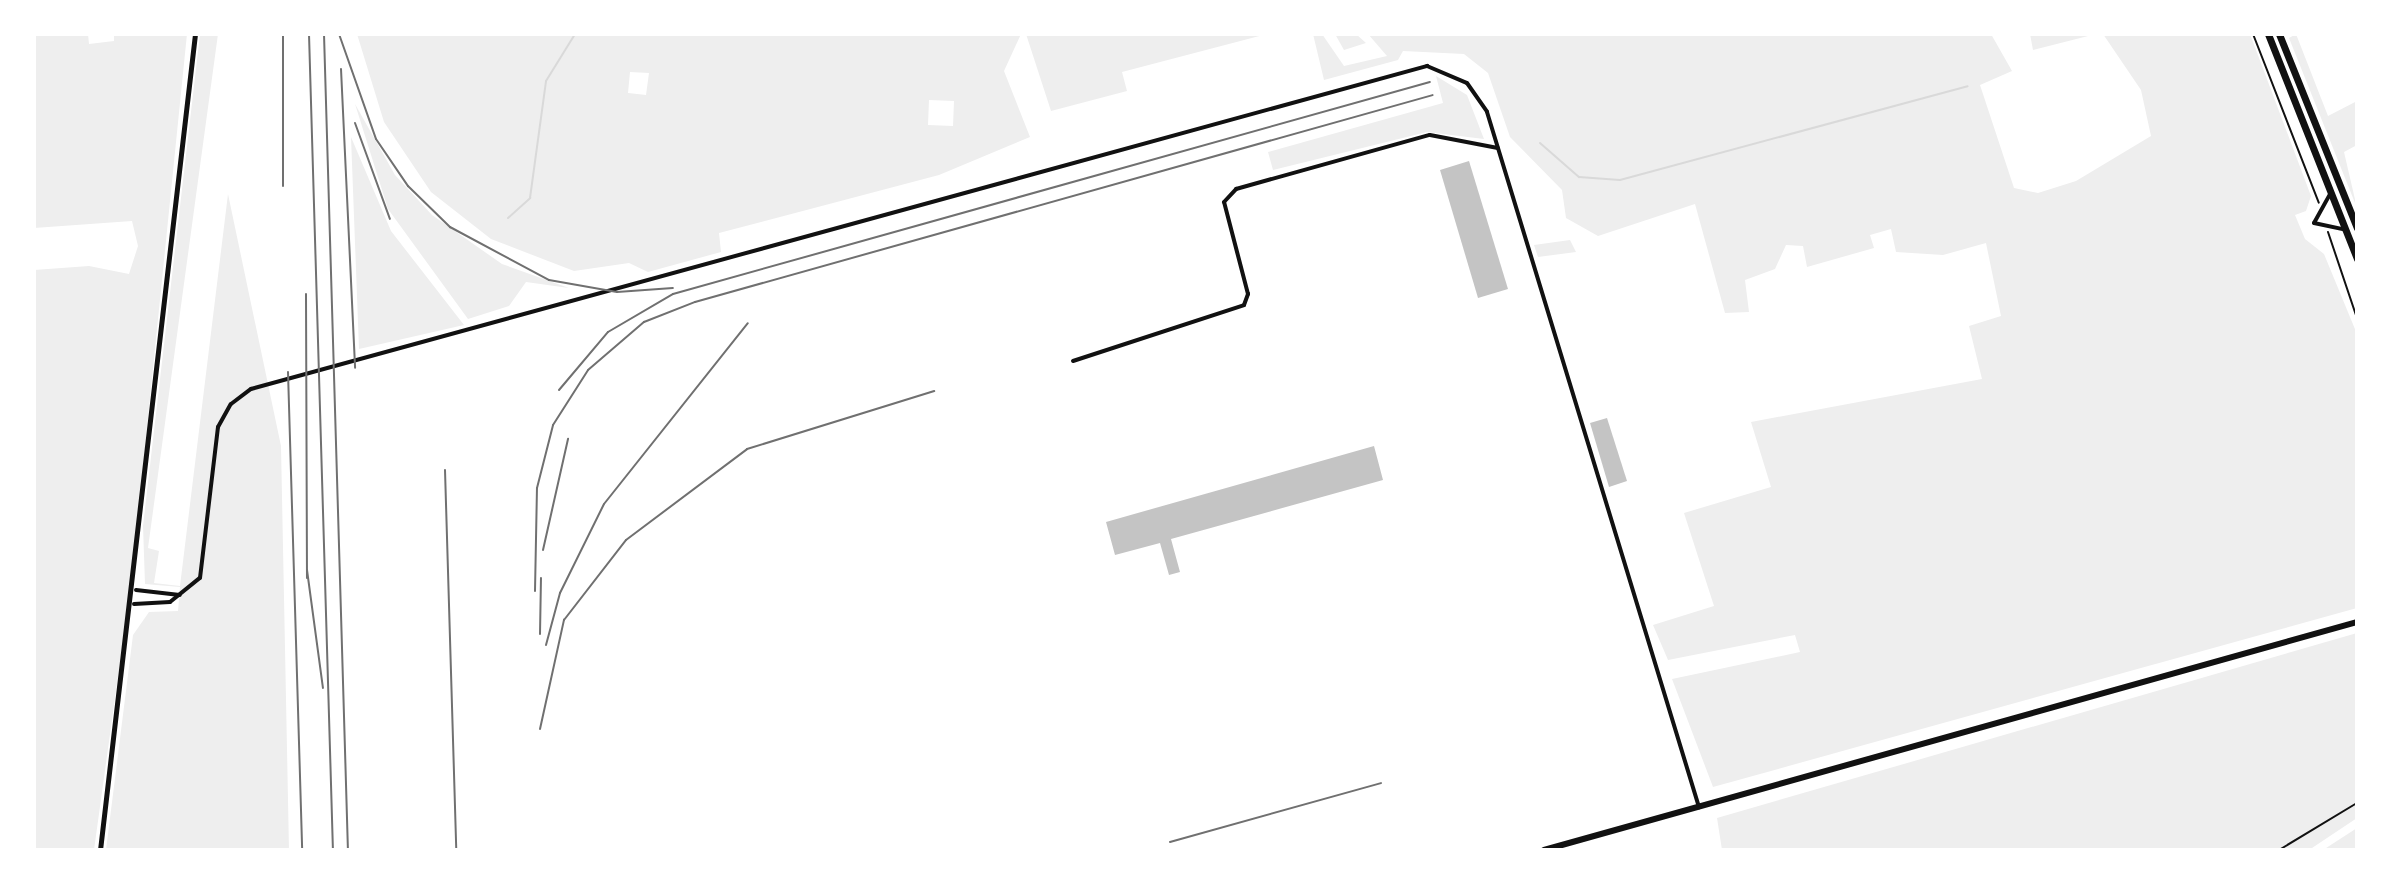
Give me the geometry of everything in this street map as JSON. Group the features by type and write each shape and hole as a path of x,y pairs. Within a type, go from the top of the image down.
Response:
{"main road":[{"path":"2268,34 2357,259"},
{"path":"2279,34 2357,228"},
{"path":"1544,850 2357,622"}],"street":[{"path":"100,850 136,590 195,34"},
{"path":"134,604 182,595 202,570 221,419 236,399 260,386 1400,68 1440,68 1467,83 1484,105 1699,807"},
{"path":"1073,361 1244,305 1224,202 1236,189 1430,135 1498,148"},
{"path":"2331,191 2314,223 2346,230"},
{"path":"136,590 182,595"}],"path":[{"path":"2253,34 2321,209"},
{"path":"2326,227 2357,318"},
{"path":"2279,850 2357,803"}],"shaded area":[{"path":"34,34 88,34 89,44 114,41 114,34 187,34 132,575 94,850 34,850 34,270 89,266 129,274 138,246 132,221 34,228"},
{"path":"200,34 218,34 148,548 159,551 154,583 180,586 228,194 281,446 289,850 106,850 133,635 149,612 178,611 180,587 145,584 143,526"},
{"path":"357,34 1021,34 1004,71 1030,137 939,175 719,233 721,252 648,272 629,263 574,271 491,239 431,192 384,122","holes":["630,72 649,73 646,95 628,93","929,100 954,101 953,126 928,125"]},
{"path":"1026,34 1267,34 1122,72 1127,91 1051,111"},
{"path":"1313,34 1322,34 1344,66 1387,56 1368,34 1991,34 2012,71 1980,85 2014,188 2038,193 2076,181 2151,136 2141,90 2103,34 2250,34 2311,196 2306,211 2295,215 2305,239 2324,254 2357,334 2357,608 1713,787 1672,679 1800,652 1795,635 1668,660 1653,625 1714,606 1684,513 1771,487 1751,422 1982,379 1969,326 2001,316 1986,243 1943,255 1896,252 1891,229 1870,235 1874,248 1807,267 1803,246 1786,245 1775,269 1745,280 1749,312 1725,313 1695,204 1598,236 1566,218 1562,190 1510,137 1488,73 1464,54 1403,51 1398,60 1324,80"},
{"path":"1335,34 1356,34 1366,43 1344,50"},
{"path":"2030,34 2096,34 2033,50"},
{"path":"2296,34 2328,116 2357,101 2357,145 2344,152 2357,208 2289,38"},
{"path":"1436,76 1467,95 1484,139 1427,132 1273,170 1268,152 1443,103"},
{"path":"355,104 395,175 432,215 502,264 569,288 526,282 509,306 468,319 388,209"},
{"path":"351,137 391,231 464,325 359,349"},
{"path":"1570,240 1576,252 1538,257 1534,245"},
{"path":"2357,633 2357,818 2309,850 1722,850 1717,818"},
{"path":"2357,828 2357,850 2323,850"}],"building":[{"path":"1469,161 1508,289 1478,298 1440,170"},
{"path":"1607,418 1627,481 1609,487 1590,423"},
{"path":"1374,446 1383,480 1171,539 1180,572 1169,575 1160,543 1115,555 1106,522"}],"waterway":[{"path":"508,218 530,198 546,81 575,34"},
{"path":"1540,143 1579,177 1620,180 1968,86"}],"railway":[{"path":"283,34 283,186"},
{"path":"309,34 333,850"},
{"path":"324,34 348,850"},
{"path":"339,34 376,139 408,186 450,227 549,280 617,292 673,288"},
{"path":"341,69 355,368"},
{"path":"559,390 608,332 673,294 1430,82"},
{"path":"535,591 537,488 553,425 588,370 644,322 695,302 1433,95"},
{"path":"355,123 390,219"},
{"path":"306,294 307,578"},
{"path":"546,645 560,593 604,504 748,323"},
{"path":"288,372 302,850"},
{"path":"540,729 564,620 626,540 747,449 934,391"},
{"path":"543,550 568,439"},
{"path":"445,470 456,850"},
{"path":"307,570 323,688"},
{"path":"540,634 541,578"},
{"path":"1170,842 1381,783"}]}
